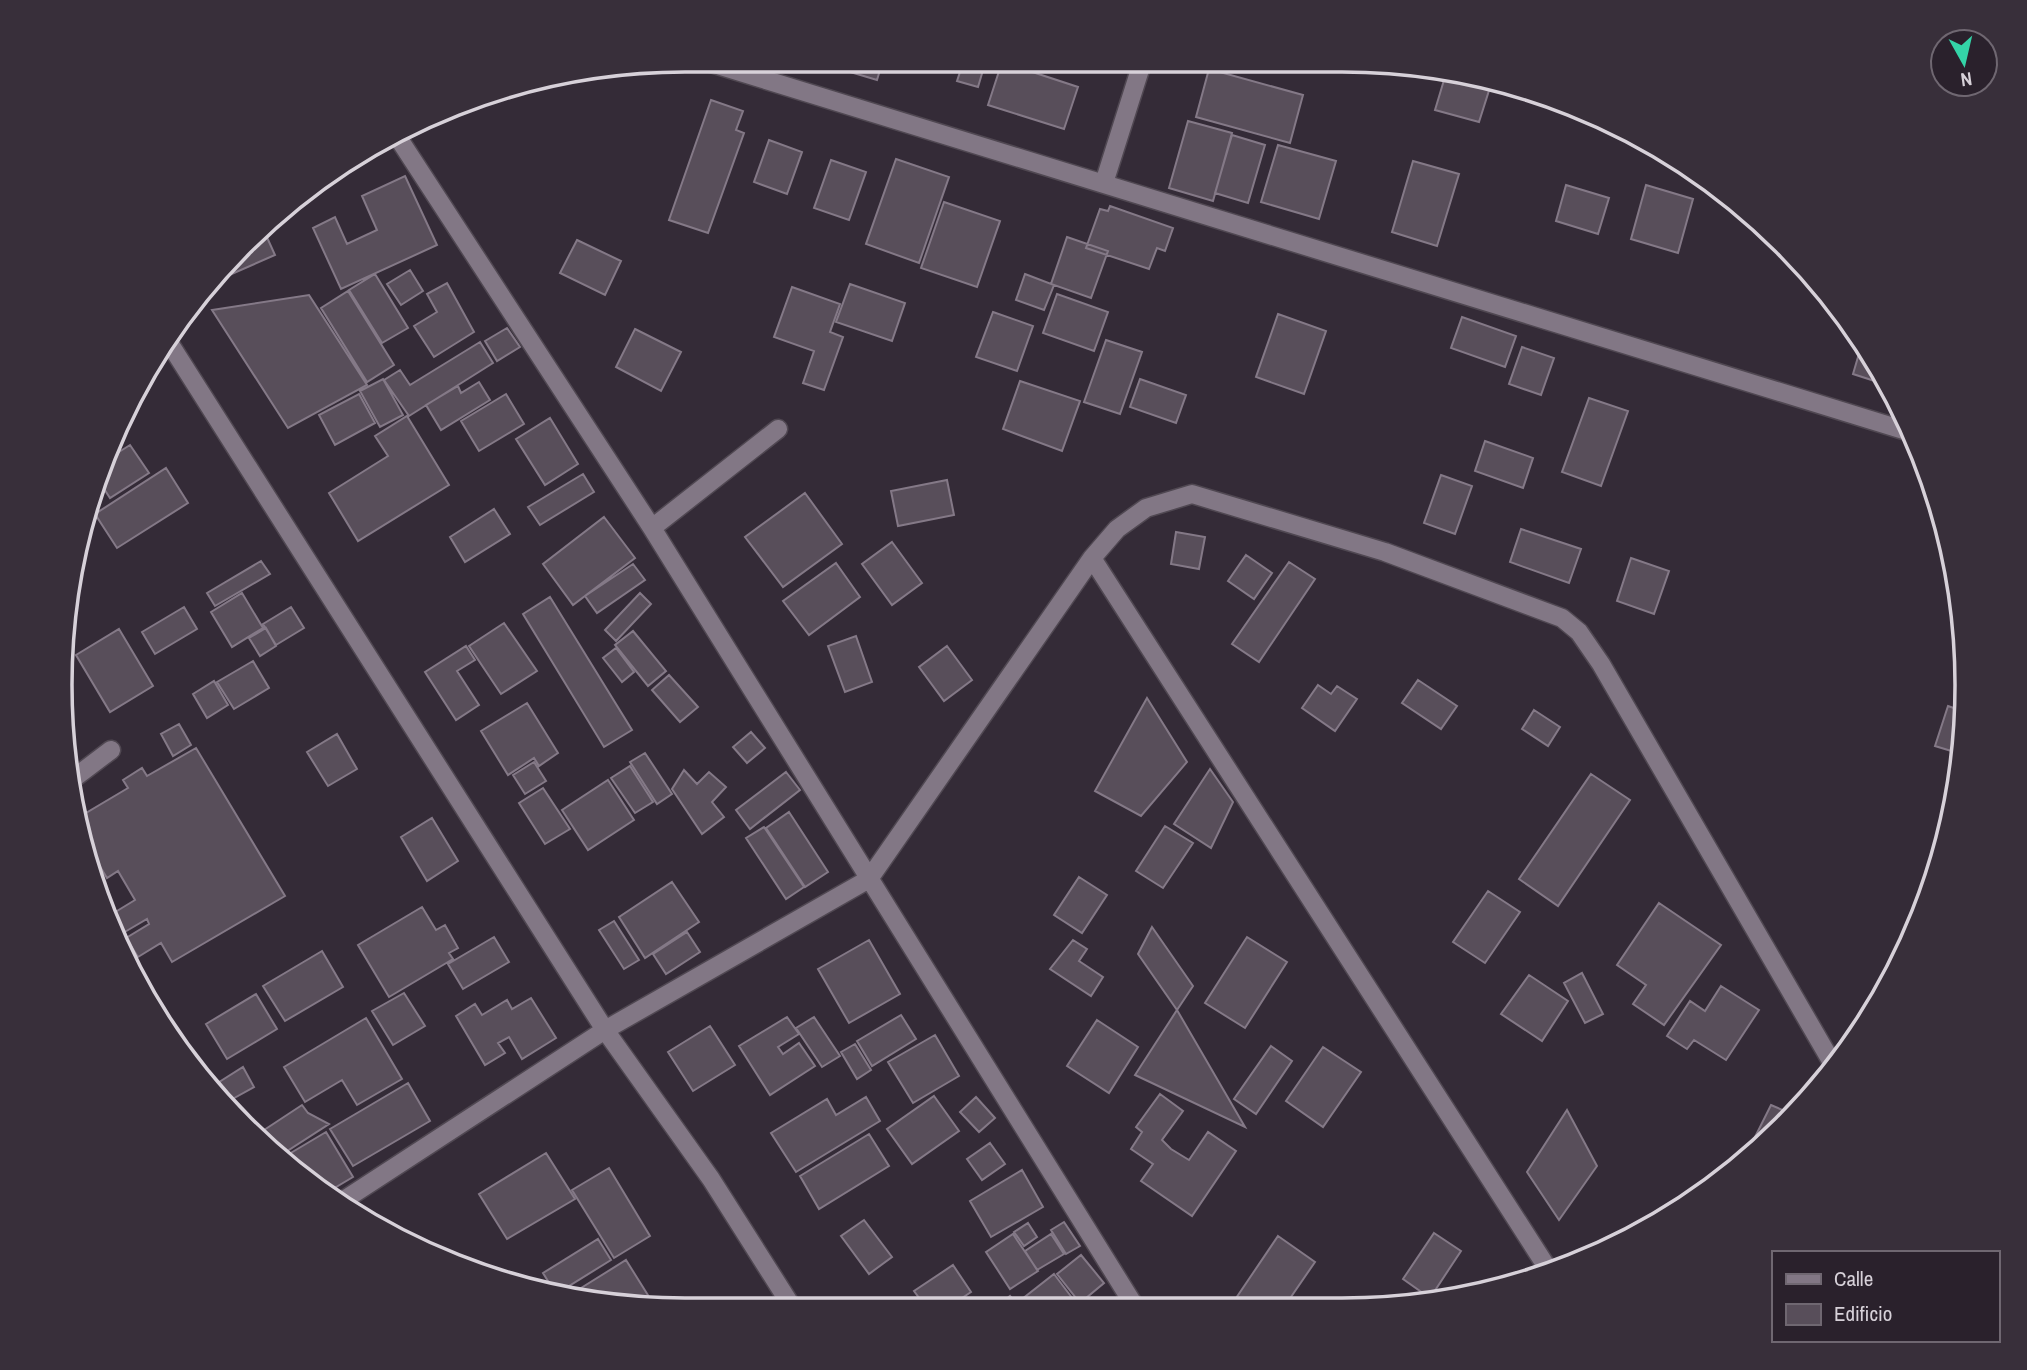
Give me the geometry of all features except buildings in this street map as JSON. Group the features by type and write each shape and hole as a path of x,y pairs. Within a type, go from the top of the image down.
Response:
{"street":[{"path":"740,72 1899,429"},
{"path":"1104,183 1139,72"},
{"path":"401,142 652,528 1129,1298"},
{"path":"172,348 605,1030 711,1179 786,1298"},
{"path":"652,528 778,429"},
{"path":"348,1197 605,1030 869,879 1092,558 1117,529 1146,508 1192,494 1385,552 1562,618 1579,632 1601,664 1829,1058"},
{"path":"1092,558 1545,1264"},
{"path":"79,774 111,750"}]}
